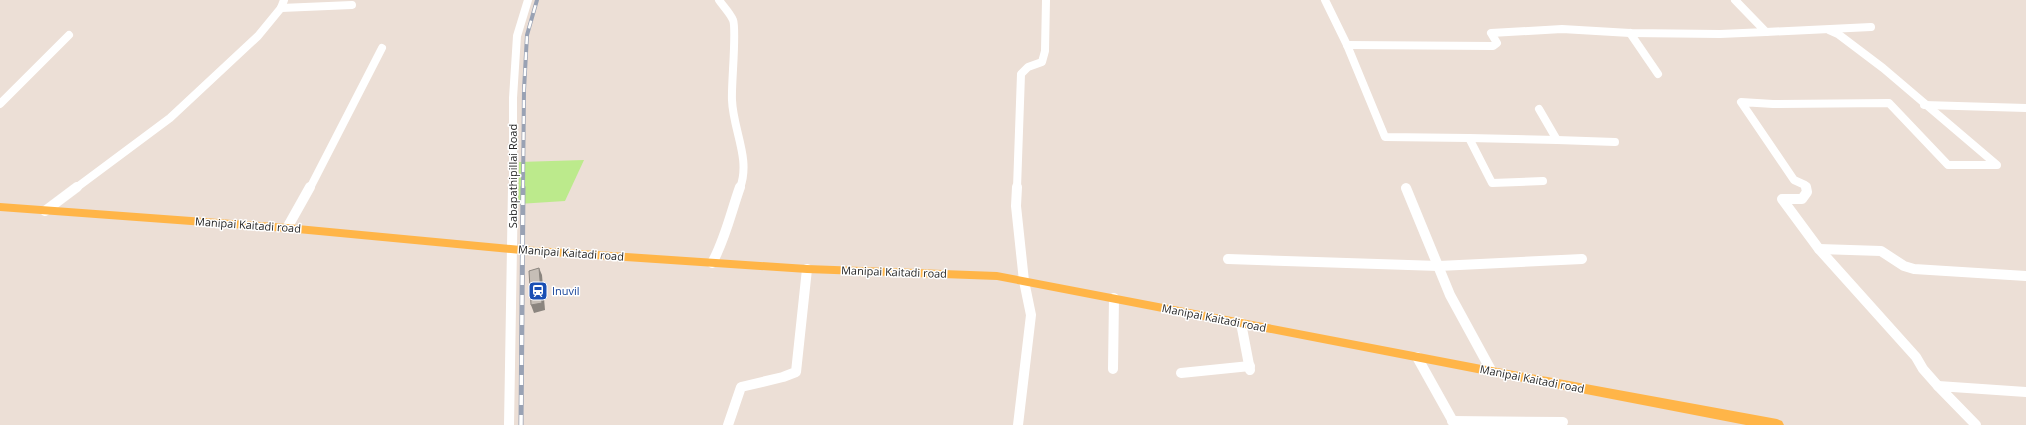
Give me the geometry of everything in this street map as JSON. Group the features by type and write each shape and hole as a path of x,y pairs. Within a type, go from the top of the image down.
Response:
{"main road":[{"name":"Manipai Kaitadi road","path":"0,207 287,228 513,249 807,270 997,276 1492,372 1777,425"}],"street":[{"name":"Sabapathipillai Road","path":"509,425 516,44 528,0"},
{"path":"712,263 720,249 728,220 743,180 744,157 736,129 732,101 734,21 719,0"},
{"path":"1018,425 1032,315 1024,281 1016,206 1021,74 1028,67 1042,62 1045,51 1046,0"},
{"path":"1325,0 1347,45 1385,137 1615,142"},
{"path":"1735,0 1766,32"},
{"path":"44,211 170,118 258,36 282,4 340,6 349,3"},
{"path":"1347,45 1493,46 1497,43 1491,33 1524,30 1562,29 1630,33 1720,34 1871,27"},
{"path":"1829,30 1838,34 1884,68 1887,73 1903,84 1924,105 1997,165 1948,165 1889,103 1773,104 1741,102 1794,180 1805,185 1807,192 1802,200 1782,199 1819,249 1916,357 1923,369 1938,386 1976,425"},
{"path":"1630,33 1658,74"},
{"path":"0,104 69,35"},
{"path":"287,228 309,189 382,48"},
{"path":"1924,105 2026,108"},
{"path":"1539,109 1557,140"},
{"path":"1468,138 1492,183 1543,181"},
{"path":"1406,188 1450,295 1492,372"},
{"path":"1819,249 1881,251 1904,266 1914,269 2026,276"},
{"path":"1228,259 1438,266 1582,259"},
{"path":"728,425 741,388 772,378 786,377 796,372 807,270"},
{"path":"1113,369 1114,298"},
{"path":"1181,373 1250,368 1241,323"},
{"path":"1417,357 1453,423 1563,422"},
{"path":"1938,386 2026,392"}],"green space":[{"path":"584,160 565,201 518,204 519,162"}],"building":[{"name":"Inuvil","path":"539,268 542,303 531,305 529,271"}],"railway":[{"path":"523,188 524,90 527,35 537,0"},
{"path":"521,425 523,187"}],"place":[{"name":"Inuvil","path":"538,291"}]}
